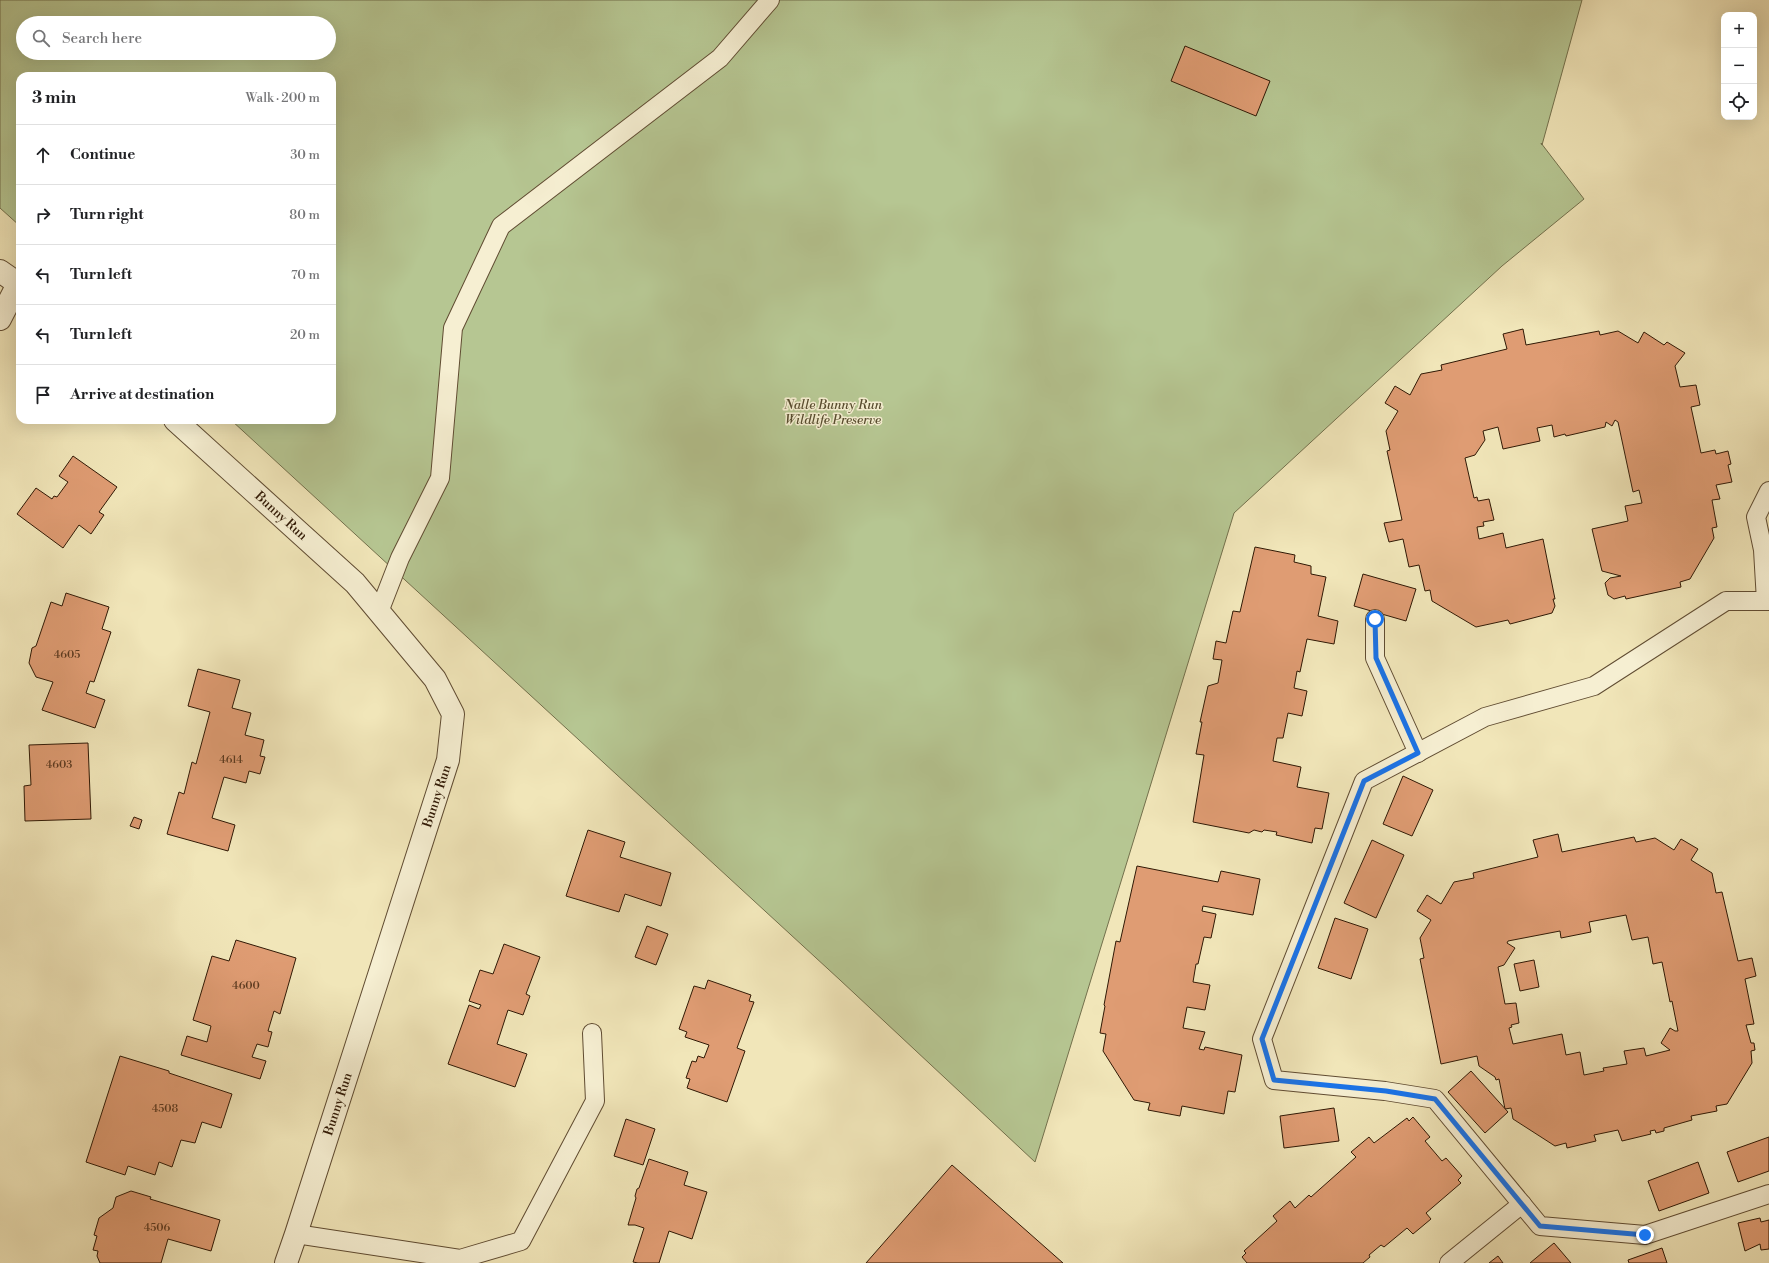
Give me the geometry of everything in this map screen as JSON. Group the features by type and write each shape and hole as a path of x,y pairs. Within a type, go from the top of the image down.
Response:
{"street":[{"path":"0,271 16,282"},
{"path":"0,319 16,290"},
{"name":"Bunny Run","path":"179,424 355,584 435,679 453,714 448,760 286,1263"}],"lane":[{"path":"379,612 400,558 440,478 453,328 501,226 720,58 770,0"},
{"path":"1769,491 1756,517 1763,550 1767,601 1726,601 1594,686 1485,717 1364,781 1262,1039 1274,1080 1386,1091 1435,1099 1540,1226 1645,1235 1769,1194"},
{"path":"1375,619 1376,658 1418,753"},
{"path":"296,1234 460,1259 521,1242 595,1101 592,1033"},
{"path":"1449,1263 1522,1204"}],"green space":[{"name":"Nalle Bunny Run Wildlife Preserve","path":"0,0 1582,0 1542,144 1584,199 1502,266 1234,513 1035,1162 840,980 235,424 336,424 336,72 16,72 16,222 0,208"}],"building":[{"path":"1185,46 1270,81 1256,116 1171,81"},
{"path":"1523,329 1526,345 1599,331 1600,335 1618,331 1638,343 1644,332 1664,345 1667,342 1685,353 1675,366 1680,387 1696,385 1700,405 1691,407 1701,453 1715,450 1716,454 1728,451 1731,464 1728,465 1732,482 1716,485 1720,499 1712,500 1717,527 1712,528 1714,538 1690,579 1680,582 1681,587 1626,599 1625,596 1614,599 1608,595 1605,583 1610,578 1621,576 1602,571 1592,529 1628,521 1625,506 1642,503 1639,490 1633,492 1618,422 1615,420 1612,426 1606,422 1605,427 1566,436 1565,434 1554,437 1552,425 1537,428 1540,441 1503,449 1498,427 1483,431 1485,440 1475,455 1465,458 1474,498 1477,497 1478,501 1489,499 1494,520 1483,522 1484,526 1477,527 1479,539 1503,533 1506,548 1543,539 1555,599 1553,599 1555,606 1552,613 1510,624 1508,620 1476,627 1432,601 1430,590 1425,591 1419,565 1409,567 1403,539 1389,542 1384,523 1402,520 1387,451 1390,450 1386,431 1398,411 1385,403 1395,386 1410,395 1421,374 1442,370 1441,365 1507,349 1503,334"},
{"path":"73,456 117,487 99,512 104,515 91,534 79,525 63,548 17,514 36,488 52,499 54,496 57,497 68,482 59,476"},
{"path":"1255,547 1295,555 1294,562 1311,566 1311,574 1326,577 1318,616 1338,621 1334,644 1307,639 1300,672 1297,671 1294,688 1307,691 1302,716 1288,713 1283,738 1277,738 1273,761 1301,767 1297,787 1329,793 1322,829 1315,828 1312,843 1276,835 1277,832 1264,830 1262,832 1254,830 1249,833 1193,822 1204,755 1196,754 1202,722 1200,722 1208,686 1218,683 1222,660 1213,659 1216,641 1226,643 1233,611 1240,612"},
{"path":"1363,574 1416,589 1406,621 1354,606"},
{"path":"66,593 109,607 102,629 111,632 94,682 90,681 86,693 105,700 95,728 42,710 53,682 36,677 29,663 32,648 36,646 51,602 62,606"},
{"path":"198,669 240,680 232,708 251,713 245,735 264,740 260,756 265,757 260,774 249,771 246,783 224,777 212,818 235,825 228,851 167,834 179,792 184,794 192,762 196,764 210,712 188,706"},
{"path":"88,743 91,819 25,821 24,786 31,785 29,745"},
{"path":"1403,776 1433,790 1412,836 1383,824"},
{"path":"134,817 142,820 139,829 130,826"},
{"path":"588,830 625,842 620,857 671,873 661,906 625,894 619,912 566,896"},
{"path":"1558,834 1562,852 1634,837 1636,842 1655,838 1674,850 1681,839 1698,849 1691,860 1712,873 1716,893 1722,892 1738,961 1752,958 1756,976 1745,979 1754,1024 1746,1025 1751,1043 1754,1043 1755,1050 1751,1051 1752,1063 1727,1104 1716,1106 1717,1111 1691,1116 1692,1120 1664,1128 1664,1131 1656,1133 1655,1130 1650,1131 1651,1134 1622,1141 1618,1130 1594,1135 1596,1141 1567,1148 1566,1143 1555,1146 1513,1119 1511,1108 1505,1109 1499,1079 1496,1080 1495,1077 1479,1066 1477,1056 1441,1064 1420,959 1424,958 1420,938 1431,920 1417,911 1427,895 1441,904 1454,882 1474,878 1473,873 1538,857 1533,840","holes":["1626,915 1632,940 1648,937 1653,964 1662,962 1670,1002 1672,1001 1678,1031 1670,1028 1661,1043 1670,1050 1646,1056 1644,1048 1624,1051 1627,1064 1603,1068 1604,1071 1584,1075 1580,1052 1566,1055 1562,1034 1513,1044 1509,1028 1512,1027 1511,1025 1519,1023 1516,1003 1505,1004 1498,967 1504,965 1515,948 1507,943 1508,941 1560,931 1561,938 1591,932 1589,922"]},
{"path":"1372,840 1404,855 1376,918 1344,903"},
{"path":"1137,866 1218,882 1221,871 1260,879 1253,915 1203,906 1202,911 1216,914 1211,938 1204,937 1198,964 1196,964 1193,982 1210,985 1205,1010 1187,1007 1183,1028 1205,1032 1199,1049 1204,1050 1205,1047 1242,1055 1235,1092 1228,1091 1224,1114 1182,1106 1180,1116 1148,1110 1150,1103 1134,1100 1103,1051 1106,1034 1100,1033 1104,1005 1116,941 1120,942"},
{"path":"1335,918 1368,929 1351,979 1318,968"},
{"path":"647,926 668,934 656,965 635,957"},
{"path":"236,940 296,958 280,1014 274,1011 268,1031 272,1032 268,1047 257,1044 252,1057 266,1061 260,1079 181,1055 187,1036 207,1042 211,1026 193,1020 212,956 229,961"},
{"path":"504,944 540,957 526,994 530,996 523,1015 508,1010 497,1044 527,1054 515,1087 448,1064 469,1005 479,1009 481,1005 469,1001 480,970 493,974"},
{"path":"1534,960 1539,987 1520,991 1514,964"},
{"path":"708,980 751,995 749,1001 754,1002 737,1048 745,1051 727,1102 687,1088 690,1079 686,1078 692,1061 696,1062 698,1056 704,1058 709,1045 685,1037 687,1032 679,1029 694,986 705,989"},
{"path":"120,1056 169,1071 169,1073 232,1094 221,1128 202,1122 195,1143 181,1140 172,1167 159,1162 155,1175 128,1166 125,1175 86,1162"},
{"path":"1471,1071 1508,1112 1485,1133 1448,1092"},
{"path":"1334,1108 1339,1141 1284,1148 1280,1116"},
{"path":"1413,1117 1430,1137 1425,1141 1442,1161 1446,1158 1462,1176 1458,1180 1461,1183 1426,1213 1431,1219 1413,1234 1407,1228 1384,1247 1381,1245 1369,1255 1370,1257 1363,1263 1247,1263 1242,1257 1246,1253 1244,1251 1277,1221 1273,1216 1290,1201 1295,1208 1309,1195 1311,1197 1356,1157 1351,1152 1369,1137 1374,1143 1407,1118 1409,1121"},
{"path":"626,1119 655,1129 643,1165 614,1156"},
{"path":"1769,1137 1769,1171 1738,1182 1727,1152"},
{"path":"649,1159 688,1172 684,1185 707,1192 692,1239 669,1231 659,1263 638,1263 633,1262 644,1228 635,1225 628,1225 636,1198 635,1196 637,1189 639,1188"},
{"path":"1698,1162 1709,1193 1659,1211 1648,1181"},
{"path":"952,1165 1063,1263 866,1263"},
{"path":"131,1191 151,1197 150,1199 220,1220 211,1251 168,1239 161,1263 100,1263 97,1256 98,1251 93,1250 97,1236 94,1235 99,1218 113,1208 116,1197"},
{"path":"1760,1218 1761,1222 1769,1220 1769,1249 1761,1250 1760,1244 1745,1251 1738,1223"},
{"path":"1554,1243 1571,1263 1530,1263"},
{"path":"1662,1248 1667,1263 1629,1263 1628,1260"},
{"path":"1498,1256 1503,1263 1489,1263"}],"route":[{"path":"1375,619 1376,658 1418,753 1364,781 1262,1039 1274,1080 1386,1091 1435,1099 1540,1226 1645,1235"}]}
